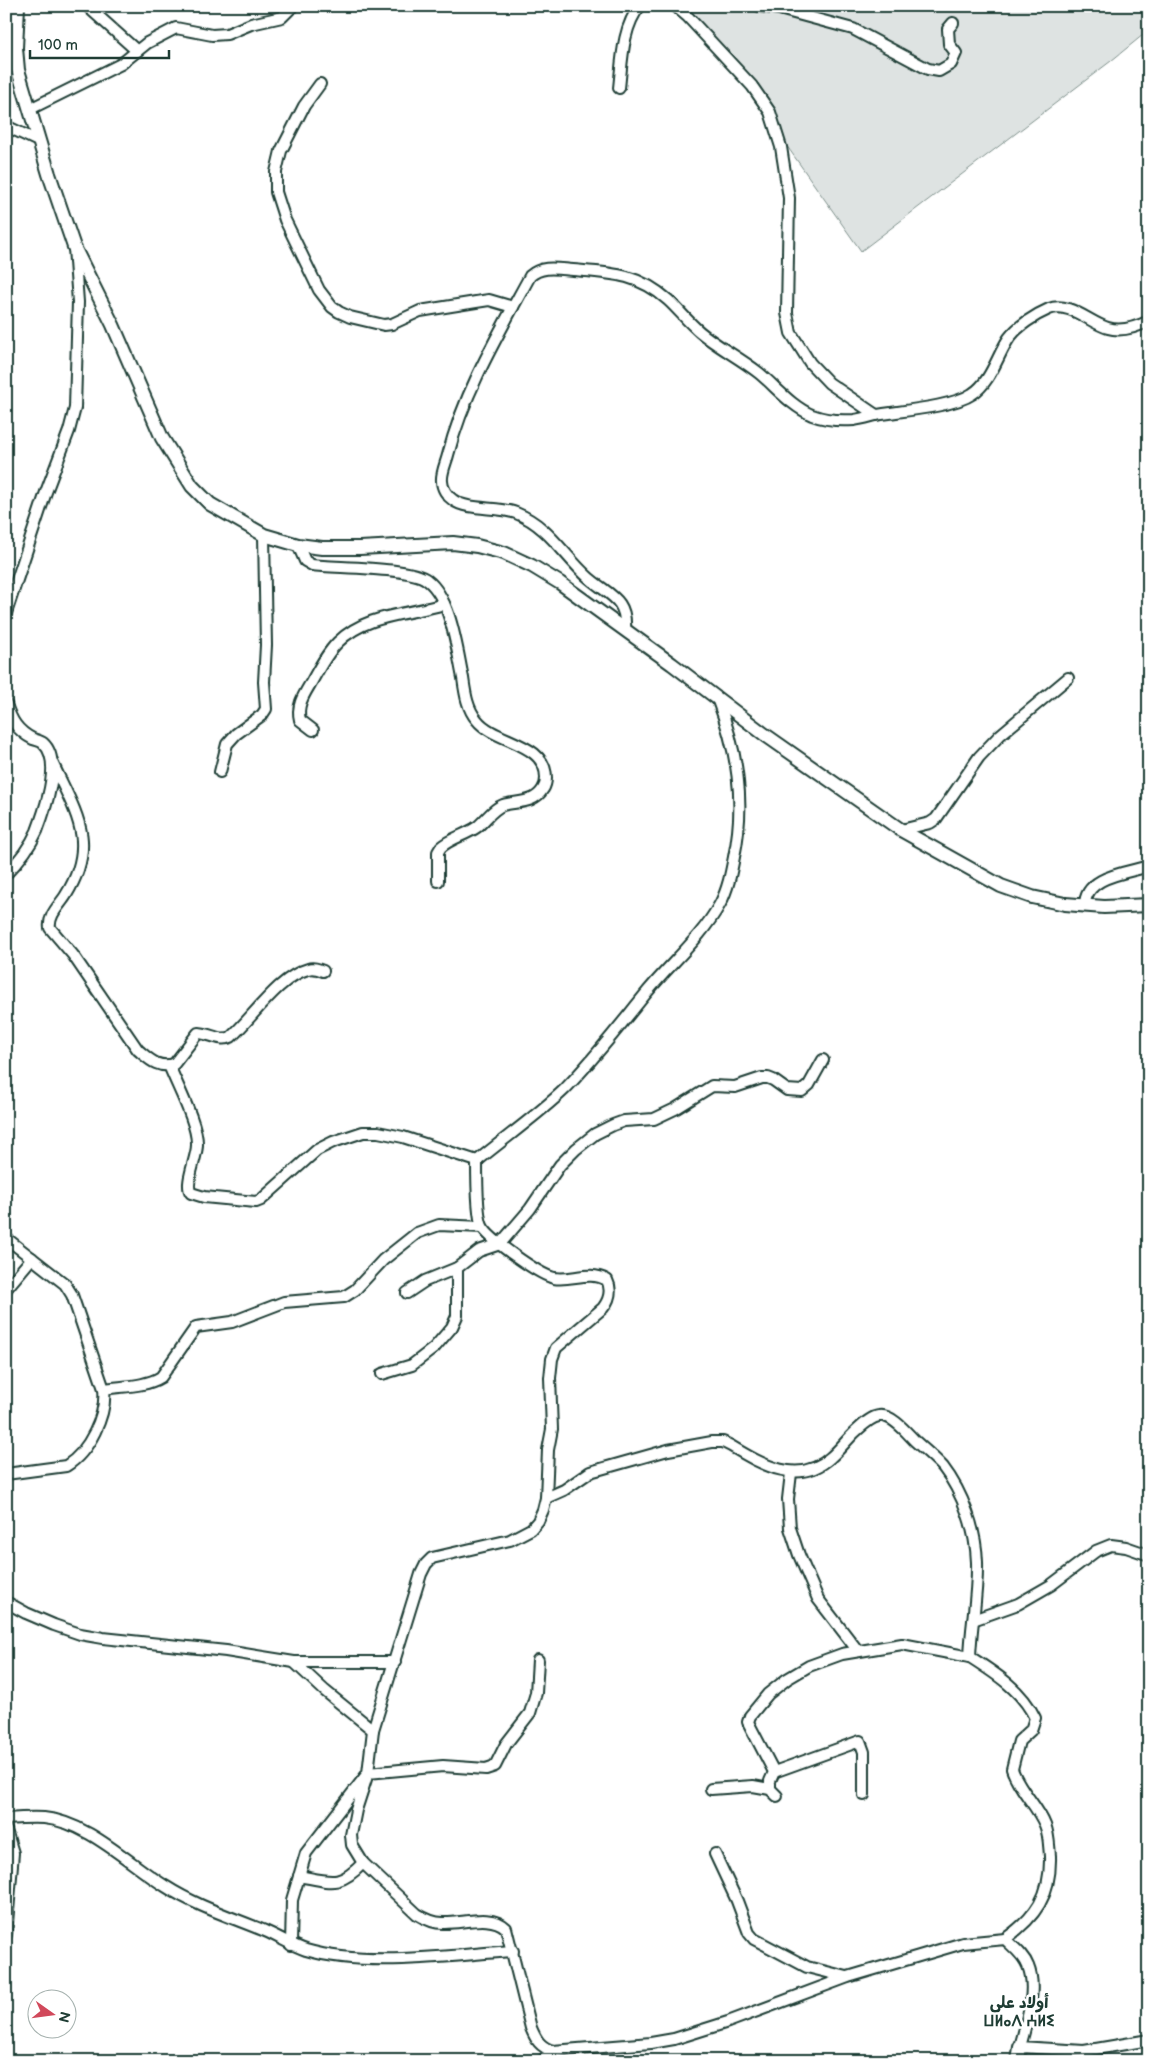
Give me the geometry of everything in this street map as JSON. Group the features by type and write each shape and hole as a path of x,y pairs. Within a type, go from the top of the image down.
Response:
{"street":[{"path":"18,6 16,48 18,70 74,247 113,325 162,438 192,486 210,504 264,535 298,545 322,548 360,548 453,543 478,546 504,553 532,566 560,583 772,740 901,830 1001,886 1032,897 1065,904 1085,906 1149,905"},
{"path":"87,6 137,51"},
{"path":"30,109 121,64 137,51 176,28 212,35 227,34 251,24 282,16 293,6"},
{"path":"619,88 625,43 636,11 640,6"},
{"path":"675,6 688,16 752,86 770,112 781,147 789,198 787,313 791,333 807,358 829,383 876,415"},
{"path":"759,6 779,9 853,29 928,69 939,71 951,64 956,53 949,44 948,30 953,23"},
{"path":"320,84 304,106 281,152 276,172 276,192 285,220 319,290 332,307 350,317 384,325 392,324 420,311 489,300 513,307"},
{"path":"6,126 40,142"},
{"path":"6,613 46,492 69,431 74,408 78,302 74,247"},
{"path":"625,630 626,616 620,603 585,575 543,528 515,512 496,507 466,505 453,501 443,489 441,479 454,430 467,396 530,276 536,271 542,269 627,276 651,286 702,334 759,374 794,404 813,415 830,419 855,420 958,400 972,394 985,382 1010,337 1025,323 1050,308 1074,311 1109,328 1130,328 1149,321"},
{"path":"220,772 227,744 266,710 264,682 266,645 264,535"},
{"path":"298,545 301,556 312,565 403,572 426,578 436,589 444,604 453,630 465,689 473,715 483,726 542,761 546,773 544,788 531,799 499,807 476,828 440,846 438,852 438,881"},
{"path":"313,730 300,720 300,704 316,674 337,643 350,632 370,622 444,604"},
{"path":"901,830 924,825 936,819 979,757 1000,735 1068,678"},
{"path":"477,1160 564,1090 599,1053 650,989 694,940 720,904 726,889 736,847 740,797 736,760 728,728 717,698"},
{"path":"6,704 16,727 34,739 43,742 49,751 52,762 78,818 82,836 83,856 79,871 71,887 53,912 50,919 50,928 73,954 138,1050 150,1061 162,1066 169,1065 178,1060 195,1035 202,1033 214,1038 226,1039 282,984 307,969 323,971"},
{"path":"6,874 16,864 37,831 53,775 52,762"},
{"path":"1085,906 1090,889 1095,884 1149,866"},
{"path":"407,1293 425,1281 458,1268 479,1251 500,1244 530,1209 560,1165 595,1134 624,1121 654,1119 675,1109 712,1086 735,1087 762,1078 768,1078 787,1090 802,1091 809,1085 823,1060"},
{"path":"169,1065 195,1130 197,1145 188,1186 189,1192 198,1195 240,1201 260,1200 317,1150 333,1142 371,1131 403,1137 477,1160"},
{"path":"477,1160 478,1196 482,1227 500,1244 548,1276 560,1278 597,1276 607,1280 610,1286 608,1300 603,1308 556,1348 552,1359 550,1378 552,1429 548,1450 546,1498 544,1510 538,1521 531,1529 510,1540 432,1558 426,1564 421,1574 373,1730 368,1772 356,1810 351,1835 352,1845 363,1862 417,1914 426,1920 444,1924 495,1921 506,1928 531,2028 536,2040 546,2049 553,2051 651,2043 674,2039 728,2022 848,1977 963,1944 1005,1939 1023,1926 1038,1907 1050,1874 1049,1846 1045,1826 1022,1791 1012,1769 1019,1741 1031,1730 1035,1718 1031,1709 1006,1681 970,1657 902,1644 842,1654 817,1663 787,1679 768,1694 750,1716 749,1725 774,1772"},
{"path":"104,1389 141,1384 161,1377 196,1328 232,1322 284,1302 344,1297 355,1290 383,1260 417,1233 439,1225 482,1227"},
{"path":"6,1238 65,1284 72,1295 104,1389 105,1398 91,1437 74,1461 66,1466 6,1474"},
{"path":"6,1288 32,1258"},
{"path":"382,1374 412,1365 434,1348 449,1332 457,1316 458,1268"},
{"path":"546,1498 564,1490 590,1472 668,1450 712,1442 723,1442 774,1469 791,1472 807,1470 830,1458 873,1418 883,1416 896,1423 942,1466 966,1510 974,1533 977,1561 970,1657"},
{"path":"791,1472 788,1499 790,1528 798,1555 818,1599 858,1651"},
{"path":"973,1620 1018,1604 1052,1585 1096,1551 1111,1545 1126,1547 1149,1555"},
{"path":"6,1602 26,1613 80,1634 103,1638 226,1651 294,1662 395,1662"},
{"path":"291,1945 292,1900 302,1862 309,1849 368,1772 443,1766 486,1769 495,1766 506,1744 530,1713 536,1693 538,1660"},
{"path":"294,1662 325,1691 373,1730"},
{"path":"711,1789 736,1786 774,1792 770,1781 774,1772 858,1741 862,1743 864,1752 864,1795"},
{"path":"6,1819 46,1818 72,1827 118,1852 174,1892 211,1911 266,1932 291,1945 327,1955 382,1958 513,1951"},
{"path":"6,1830 13,1853 6,1935"},
{"path":"715,1854 737,1901 749,1933 754,1939 807,1967 848,1977"},
{"path":"299,1876 338,1882 349,1877 363,1862"},
{"path":"1005,1939 1021,1954 1028,1966 1032,1981 1031,1998 1018,2061"},
{"path":"1020,2047 1084,2051 1149,2040"},
{"path":"542,2061 553,2051"}],"shaded area":[{"path":"688,6 1149,6 1149,30 861,251"}],"district":[{"name":"أولاد علي ⵡⵍⴰⴷ ⵄⵍⵉ","path":"1019,2012"}]}
